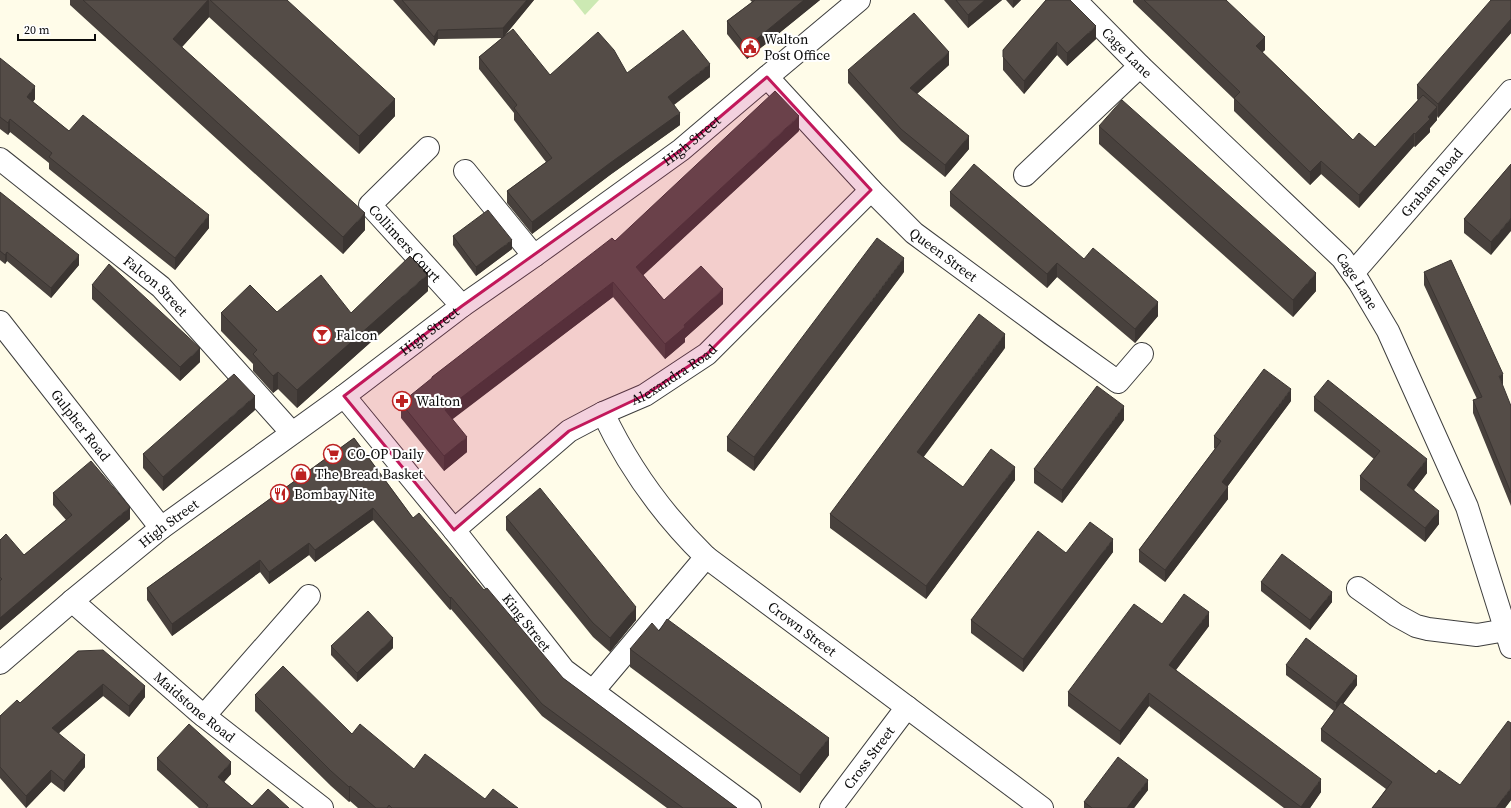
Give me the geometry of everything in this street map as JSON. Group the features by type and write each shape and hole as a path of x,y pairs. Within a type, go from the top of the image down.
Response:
{"street":[{"name":"High Street","path":"0,663 72,601 161,528 344,396 462,306 681,150 859,0"},
{"name":"Cage Lane","path":"1075,0 1140,66 1342,258 1353,273 1388,331 1467,507 1508,638"},
{"path":"1025,175 1140,66"},
{"name":"Queen Street","path":"767,76 871,190 914,233 1118,382 1142,354"},
{"name":"Graham Road","path":"1353,273 1511,91"},
{"name":"Collimers Court","path":"428,148 370,205 462,306"},
{"name":"Falcon Street","path":"0,159 161,286 292,433"},
{"path":"465,171 534,256"},
{"name":"Alexandra Road","path":"454,530 569,431 603,413 645,394 707,354 871,190"},
{"name":"Gulpher Road","path":"0,322 161,528"},
{"name":"King Street","path":"344,396 454,530 564,670 750,808"},
{"name":"Crown Street","path":"603,413 623,452 646,487 681,531 706,557 1042,808"},
{"path":"593,691 706,557"},
{"path":"1358,588 1396,615 1416,626 1428,629 1508,638"},
{"path":"204,716 309,596"},
{"name":"Maidstone Road","path":"72,601 204,716 322,808"},
{"name":"Cross Street","path":"831,808 907,707"}],"highlighted area":[{"path":"767,77 871,190 707,354 645,395 569,431 454,530 344,396 462,306 681,150"}],"green space":[{"path":"573,0 599,0 585,15"}],"building":[{"path":"83,0 208,0 173,39 365,213 343,237"},
{"path":"210,0 287,0 395,99 359,136"},
{"path":"402,0 527,0 503,28 438,30 434,37"},
{"path":"755,0 804,0 747,47 727,21"},
{"path":"956,0 985,0 968,15"},
{"path":"1046,0 1070,0 1096,26 1067,53 1057,42 1024,81 1003,57 1003,50"},
{"path":"1144,0 1226,0 1265,37 1256,46 1353,140 1359,133 1375,147 1423,95 1437,107 1428,117 1430,119 1415,134 1414,133 1359,195 1321,161 1310,172 1234,98 1240,92"},
{"path":"1491,0 1511,0 1511,19 1438,104 1417,85"},
{"path":"914,13 949,52 910,88 969,136 945,165 901,129 848,70"},
{"path":"513,29 550,75 598,32 614,50 627,73 683,30 710,64 668,97 680,113 610,163 532,222 507,191 552,158 514,108 517,105 479,57"},
{"path":"0,58 35,86 27,97 69,131 83,115 209,215 175,258 49,157 52,153 10,119 8,123 0,117"},
{"path":"775,91 799,116 636,267 664,300 701,266 723,289 684,325 685,327 665,344 613,282 445,410 467,437 444,456 401,403 432,377 612,238 615,241"},
{"path":"1122,100 1316,273 1293,300 1099,126"},
{"path":"974,164 1084,259 1093,248 1158,302 1135,329 1057,263 1047,274 950,192"},
{"path":"1511,164 1511,218 1491,242 1464,219"},
{"path":"0,192 79,255 51,288 7,252 5,255 0,251"},
{"path":"488,210 512,240 476,267 453,236"},
{"path":"877,238 904,258 754,457 727,437"},
{"path":"410,256 428,274 297,390 278,372 273,376 253,354 257,350 221,313 250,285 277,312 321,275 351,313"},
{"path":"1451,260 1503,374 1499,376 1511,406 1511,493 1473,400 1482,397 1424,272"},
{"path":"109,264 200,348 180,367 92,285"},
{"path":"979,314 1005,334 917,452 963,487 991,449 1015,467 926,586 830,514"},
{"path":"1264,369 1291,389 1222,482 1228,487 1165,570 1139,550 1221,441 1214,436"},
{"path":"234,374 255,396 163,477 143,454"},
{"path":"1328,380 1427,459 1407,485 1439,511 1425,528 1360,476 1380,451 1314,397"},
{"path":"1097,386 1124,406 1062,490 1034,469"},
{"path":"354,438 413,518 419,513 484,590 487,588 563,678 737,808 683,808 542,704 373,508 315,550 309,543 269,572 260,560 172,624 147,588"},
{"path":"91,461 130,507 0,618 0,581 2,579 0,577 0,540 6,534 24,555 72,515 53,493"},
{"path":"540,488 636,607 610,638 593,623 506,517"},
{"path":"1090,522 1113,539 1023,659 971,620 1038,531 1066,553"},
{"path":"1282,554 1332,592 1310,620 1261,582"},
{"path":"1184,594 1209,612 1169,665 1321,779 1301,807 1149,693 1120,731 1068,692 1134,604 1162,624"},
{"path":"368,611 393,638 357,673 331,646"},
{"path":"667,619 829,738 800,775 630,649 652,623 659,631"},
{"path":"1306,638 1357,676 1336,703 1286,665"},
{"path":"103,650 145,686 129,706 103,684 52,728 85,755 64,781 51,770 26,796 0,767 0,716 17,700 20,703 78,651"},
{"path":"283,666 352,734 360,724 414,769 425,754 485,799 493,789 518,808 392,808 389,805 387,808 376,808 331,771 255,695"},
{"path":"1341,702 1436,774 1439,770 1460,785 1508,721 1511,723 1511,788 1496,808 1372,808 1392,782 1321,729"},
{"path":"189,724 231,762 218,777 252,806 268,789 289,808 206,808 208,805 157,758"},
{"path":"1118,757 1148,780 1127,808 1092,808 1084,802"}],"place":[{"name":"Walton Post Office","path":"750,47"},
{"name":"Falcon","path":"322,335"},
{"name":"Walton","path":"402,401"},
{"name":"CO-OP Daily","path":"333,454"},
{"name":"The Bread Basket","path":"301,474"},
{"name":"Bombay Nite","path":"280,494"}]}
